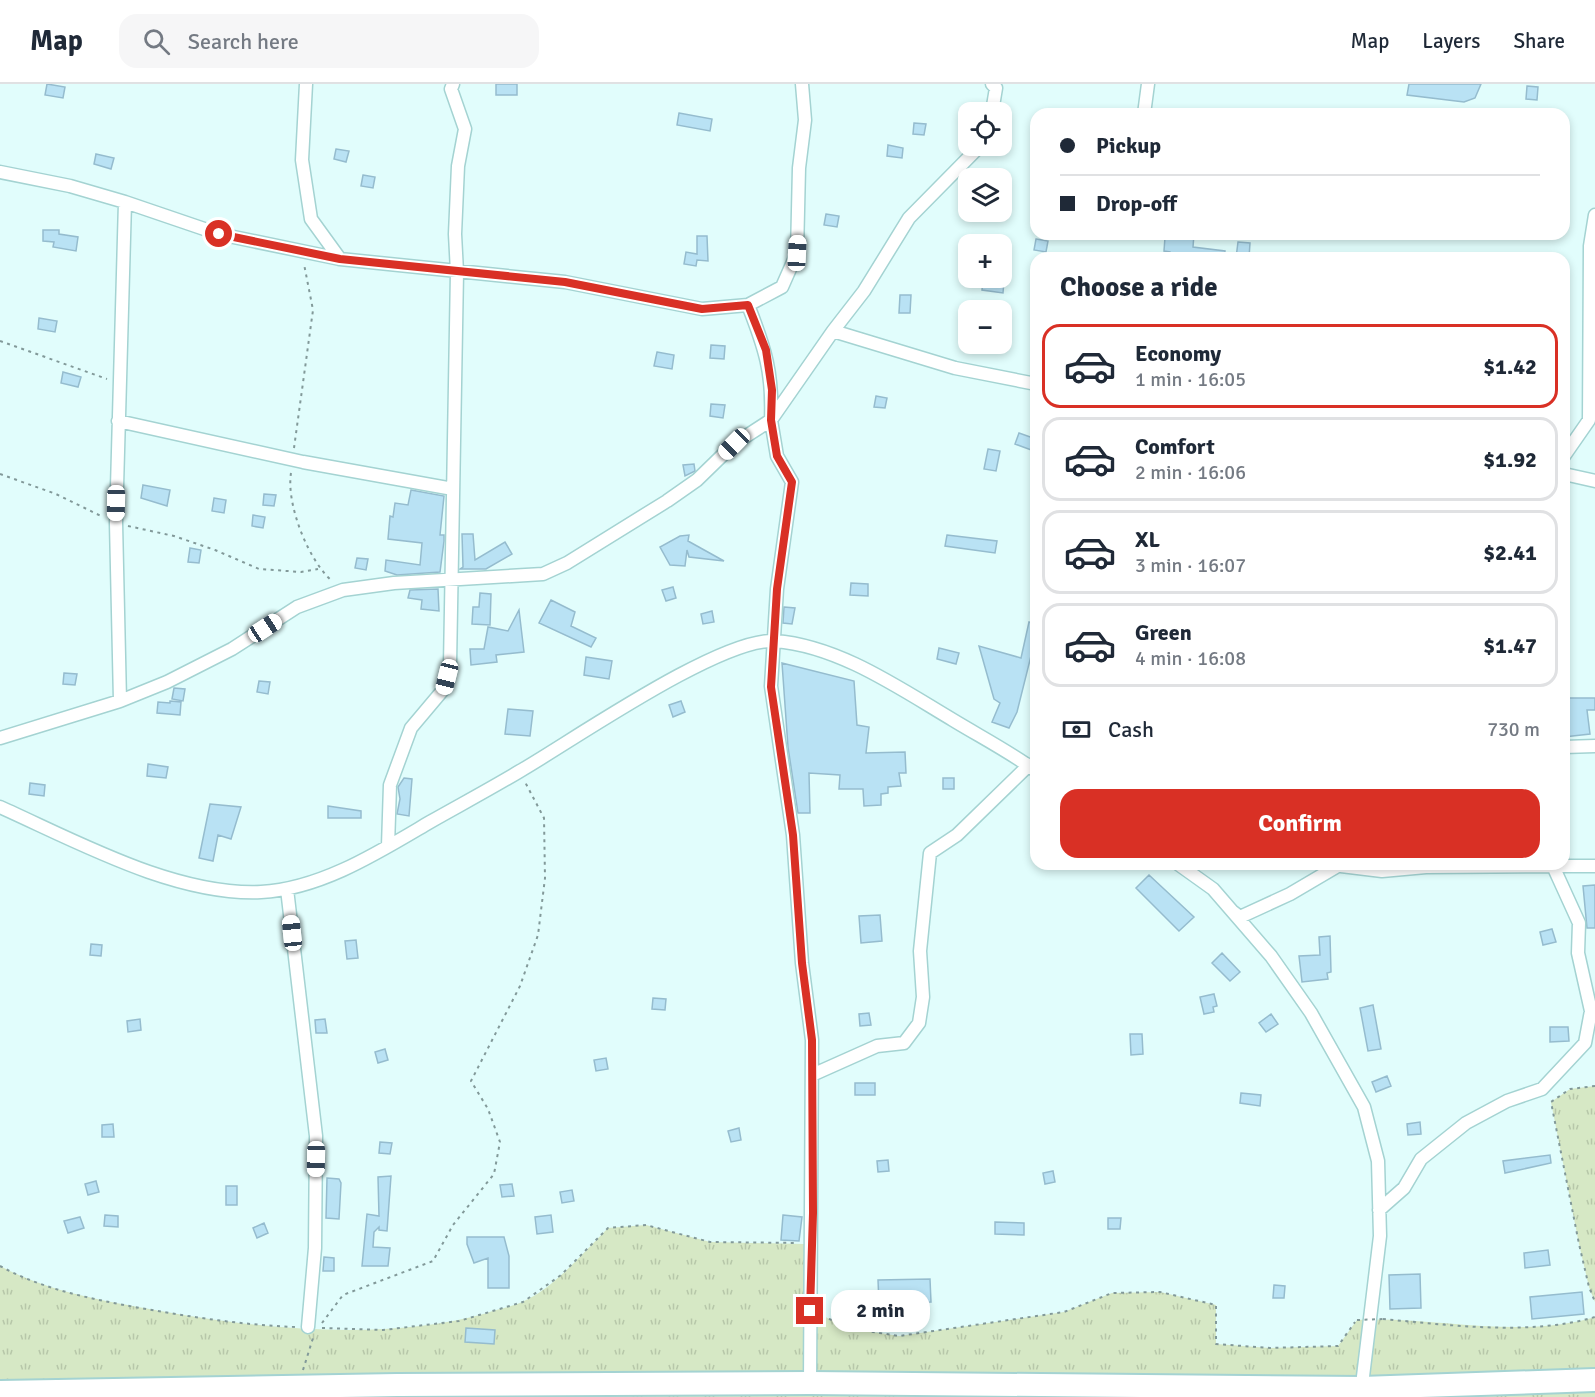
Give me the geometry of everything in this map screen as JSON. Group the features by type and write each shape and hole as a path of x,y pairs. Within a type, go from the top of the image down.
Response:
{"highway":[{"path":"0,1392 810,1383 1362,1392 1595,1380"}],"street":[{"path":"306,84 302,160 311,219 340,259"},
{"path":"388,846 390,785 411,728 443,690 450,665 457,272 455,234 458,166 465,129 452,89 453,84"},
{"path":"0,172 70,186 219,234 340,259 565,282 702,309 748,305 782,287 797,253 799,168 804,120 802,84"},
{"path":"1145,108 1148,84"},
{"path":"993,102 995,85"},
{"path":"0,738 120,701 232,649 297,607 343,590 394,583 543,574 567,563 668,501 697,480 734,444 771,420 864,291 909,218 971,156"},
{"path":"120,701 116,523 118,383 125,202"},
{"path":"1570,447 1589,420 1590,246 1595,215"},
{"path":"748,305 766,350 772,390 771,420 777,456 792,482 772,641 771,687 793,835 802,963 812,1040 813,1213 810,1383"},
{"path":"833,331 955,368 1030,383"},
{"path":"118,421 303,462 453,489"},
{"path":"1570,475 1595,481"},
{"path":"0,807 150,873 217,888 258,892 287,889 329,875 388,846 519,772 626,707 726,652 751,644 772,641 797,645 831,655 876,675 1030,766"},
{"path":"1570,747 1595,747"},
{"path":"812,1075 877,1046 904,1043 919,1023 923,997 920,951 930,853 957,835 1030,771"},
{"path":"1570,865 1595,866"},
{"path":"1183,870 1240,917 1331,870"},
{"path":"1184,870 1220,897 1271,956 1311,1013 1364,1107 1378,1161 1379,1210 1375,1296 1362,1392"},
{"path":"1375,870 1393,870"},
{"path":"1379,1210 1404,1188 1421,1159 1466,1122 1507,1101 1542,1089 1585,1043 1591,1011 1578,953 1579,923 1555,870"},
{"path":"287,889 316,1137 313,1327"}],"path":[{"path":"300,249 313,310 294,448 303,462 290,474 298,527 319,569 343,590"},
{"path":"0,340 118,383"},
{"path":"0,474 56,494 116,523 174,536 259,569 301,572 319,569"},
{"path":"299,1387 313,1327 343,1295 433,1261 453,1225 494,1174 500,1142 488,1109 471,1081 520,986 538,935 545,878 544,818 519,772"},
{"path":"1595,1086 1570,1089 1551,1102 1581,1254 1595,1302"},
{"path":"0,1266 22,1278 80,1297 181,1315 260,1326 382,1330 459,1321 523,1302 561,1275 608,1228 646,1225 710,1242 804,1244"},
{"path":"810,1311 854,1329 898,1336 1064,1312 1112,1293 1160,1292 1216,1305 1216,1344 1270,1348 1338,1347 1357,1320 1383,1318 1520,1326 1568,1325 1595,1317"}],"green space":[{"path":"1595,1086 1595,1302 1579,1244 1551,1102 1570,1089"},
{"path":"646,1225 710,1242 804,1244 811,1311 854,1329 899,1336 1064,1312 1112,1293 1160,1292 1216,1305 1216,1344 1270,1348 1338,1346 1357,1320 1536,1327 1566,1324 1595,1317 1595,1397 0,1397 0,1266 70,1293 185,1315 316,1329 404,1328 487,1313 522,1302 557,1279 608,1228"}],"building":[{"path":"47,84 65,87 63,98 45,95"},
{"path":"496,84 517,84 517,95 496,95"},
{"path":"1409,84 1481,84 1475,98 1464,102 1407,95"},
{"path":"1527,86 1538,87 1537,100 1526,99"},
{"path":"679,113 712,119 710,131 677,125"},
{"path":"914,123 926,124 924,135 913,134"},
{"path":"888,145 903,148 902,158 887,156"},
{"path":"336,149 349,151 346,162 334,159"},
{"path":"96,154 114,158 111,169 94,164"},
{"path":"363,175 375,177 373,188 361,186"},
{"path":"826,214 839,216 837,227 824,225"},
{"path":"43,230 59,230 59,234 78,237 76,251 53,247 54,242 43,241"},
{"path":"697,236 707,236 708,261 697,260 696,266 684,264 686,252 697,254"},
{"path":"1036,240 1048,241 1046,252 1034,250"},
{"path":"1165,240 1194,240 1193,247 1225,251 1170,252 1164,251"},
{"path":"1238,242 1250,243 1249,252 1237,252"},
{"path":"982,288 1003,288 1003,293 982,290"},
{"path":"900,295 911,295 910,313 899,313"},
{"path":"39,318 57,321 55,332 38,329"},
{"path":"711,345 725,346 724,359 710,358"},
{"path":"657,352 674,355 672,369 654,366"},
{"path":"63,372 81,377 78,387 61,383"},
{"path":"876,396 887,398 885,408 874,407"},
{"path":"711,404 725,405 723,418 710,416"},
{"path":"1019,433 1030,437 1030,450 1015,444"},
{"path":"988,449 1000,451 996,471 984,469"},
{"path":"694,464 695,471 685,476 683,465"},
{"path":"143,485 170,490 167,506 141,498"},
{"path":"411,490 444,496 440,535 444,535 444,541 440,572 397,575 385,571 386,560 420,565 422,543 388,539 390,516 393,517 395,503 408,505"},
{"path":"264,494 276,495 274,506 263,505"},
{"path":"214,498 226,500 224,513 212,511"},
{"path":"253,515 265,517 263,528 252,526"},
{"path":"462,534 473,534 475,560 505,542 512,554 486,569 460,569 463,567"},
{"path":"689,535 688,541 724,561 689,557 687,550 685,566 670,565 660,547 680,536"},
{"path":"947,535 997,541 995,553 945,546"},
{"path":"190,548 201,550 199,563 188,562"},
{"path":"357,558 368,559 366,570 355,568"},
{"path":"851,583 868,584 868,596 850,595"},
{"path":"673,587 676,598 666,601 662,590"},
{"path":"438,589 439,611 421,609 422,600 408,598 410,590"},
{"path":"480,593 491,594 490,625 472,624 473,607 479,607"},
{"path":"551,600 575,612 571,626 596,638 591,647 539,623"},
{"path":"784,607 795,608 792,624 783,623"},
{"path":"519,610 524,652 496,655 497,662 471,665 470,649 484,649 488,627 508,631"},
{"path":"712,611 714,622 703,624 701,614"},
{"path":"1029,622 1030,660 1017,712 1009,728 992,722 1000,703 994,699 979,646 1021,658"},
{"path":"939,648 959,653 956,664 937,659"},
{"path":"586,657 612,661 609,679 584,675"},
{"path":"782,663 854,681 857,725 869,727 866,753 905,752 906,773 899,773 901,786 888,787 888,793 881,794 881,805 864,806 863,789 839,789 840,775 809,773 810,813 798,813 788,747"},
{"path":"64,673 77,674 75,685 63,684"},
{"path":"259,681 270,682 268,694 257,692"},
{"path":"174,688 185,689 183,701 172,699"},
{"path":"1570,698 1595,698 1595,710 1587,710 1590,734 1570,736"},
{"path":"170,701 181,702 180,715 157,713 158,702 170,703"},
{"path":"681,701 685,712 673,717 669,705"},
{"path":"508,709 533,711 530,736 505,734"},
{"path":"148,764 168,767 166,778 147,776"},
{"path":"404,778 412,779 409,816 397,814 400,799 398,787"},
{"path":"943,778 954,778 954,789 943,789"},
{"path":"30,783 45,785 44,796 29,794"},
{"path":"210,804 241,807 231,839 218,835 213,861 199,858"},
{"path":"328,806 361,811 361,818 328,818"},
{"path":"1149,875 1194,917 1179,931 1136,888"},
{"path":"1595,885 1595,928 1587,928 1583,886"},
{"path":"880,915 882,941 861,943 859,916"},
{"path":"1552,929 1556,942 1543,945 1540,932"},
{"path":"1330,936 1331,972 1327,973 1328,979 1302,982 1299,956 1320,955 1319,937"},
{"path":"356,940 358,958 347,959 345,941"},
{"path":"91,944 102,945 101,956 90,955"},
{"path":"1222,953 1240,972 1230,981 1212,963"},
{"path":"1214,994 1217,1006 1213,1007 1214,1012 1204,1014 1200,997"},
{"path":"653,998 666,999 665,1010 652,1009"},
{"path":"1373,1005 1381,1049 1368,1051 1360,1008"},
{"path":"869,1013 871,1025 860,1026 859,1014"},
{"path":"1271,1014 1278,1024 1266,1032 1259,1023"},
{"path":"140,1019 141,1030 128,1032 127,1021"},
{"path":"325,1019 327,1033 316,1033 315,1020"},
{"path":"1550,1027 1568,1027 1569,1041 1550,1042"},
{"path":"1130,1034 1142,1034 1143,1054 1131,1055"},
{"path":"385,1049 388,1060 378,1063 375,1052"},
{"path":"606,1058 608,1069 596,1071 594,1060"},
{"path":"1387,1076 1391,1086 1376,1092 1372,1082"},
{"path":"855,1083 875,1083 875,1095 855,1095"},
{"path":"1241,1093 1261,1095 1260,1106 1240,1103"},
{"path":"1420,1122 1421,1134 1408,1135 1407,1124"},
{"path":"113,1124 114,1137 102,1137 102,1125"},
{"path":"739,1128 741,1140 731,1142 728,1131"},
{"path":"380,1142 392,1143 390,1154 379,1153"},
{"path":"1550,1155 1551,1163 1505,1173 1503,1161"},
{"path":"888,1160 889,1171 878,1172 877,1161"},
{"path":"1053,1171 1055,1182 1045,1184 1043,1173"},
{"path":"391,1176 387,1231 379,1230 379,1227 374,1232 373,1247 390,1248 388,1266 362,1266 367,1214 379,1216 378,1177"},
{"path":"327,1178 339,1179 341,1183 339,1219 326,1218"},
{"path":"96,1181 99,1192 88,1195 85,1184"},
{"path":"512,1184 514,1196 502,1197 500,1185"},
{"path":"226,1186 237,1186 237,1205 226,1205"},
{"path":"572,1190 574,1201 562,1203 560,1192"},
{"path":"105,1215 118,1216 118,1227 104,1226"},
{"path":"551,1215 553,1232 537,1234 535,1217"},
{"path":"783,1215 802,1217 799,1241 781,1240"},
{"path":"80,1217 84,1228 68,1233 64,1221"},
{"path":"1108,1218 1121,1218 1120,1229 1108,1229"},
{"path":"995,1222 1024,1223 1024,1235 995,1234"},
{"path":"264,1223 268,1233 257,1238 253,1228"},
{"path":"467,1237 504,1237 509,1256 509,1288 488,1288 488,1258 474,1263 467,1244"},
{"path":"1548,1250 1550,1265 1525,1268 1524,1253"},
{"path":"324,1257 334,1258 334,1271 323,1271"},
{"path":"1420,1274 1421,1308 1390,1309 1389,1275"},
{"path":"930,1279 931,1302 879,1303 878,1280"},
{"path":"1274,1285 1285,1286 1284,1298 1273,1298"},
{"path":"1582,1292 1584,1314 1532,1319 1530,1297"},
{"path":"466,1328 495,1330 494,1344 465,1342"}],"route":[{"path":"219,234 340,259 565,282 702,309 748,305 766,350 772,390 771,420 777,456 792,482 777,589 772,641 771,687 780,761 793,835 802,963 812,1040 813,1213 810,1311"}]}
